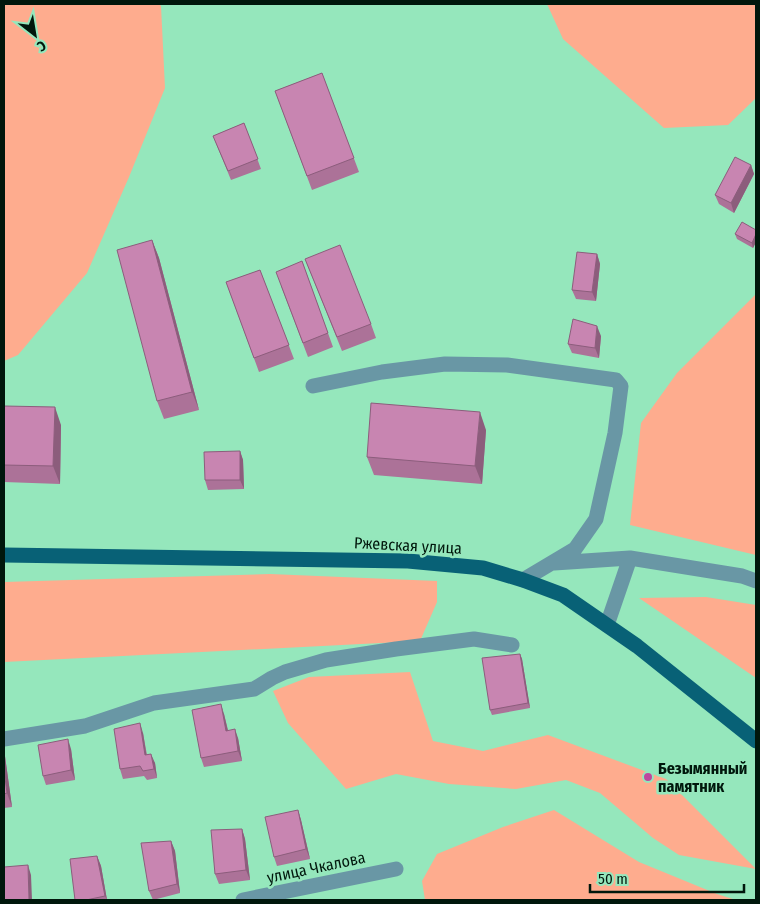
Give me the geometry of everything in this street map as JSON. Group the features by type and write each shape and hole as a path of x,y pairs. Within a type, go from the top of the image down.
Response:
{"main road":[{"name":"Ржевская улица","path":"4,555 408,560 484,568 524,580 563,595 637,646 756,741"}],"street":[{"path":"312,386 382,372 445,364 507,365 616,380 621,386 615,433 596,519 575,549 524,580"},
{"path":"552,563 630,558 742,576 756,581"},
{"path":"607,625 630,558"},
{"path":"4,739 85,726 154,703 254,689 286,672 326,660 474,640 512,645"},
{"name":"улица Чкалова","path":"244,900 396,869"}],"shaded area":[{"path":"4,4 159,4 161,6 165,88 87,273 18,355 4,361"},
{"path":"547,4 756,4 756,98 728,125 664,128 563,39"},
{"path":"756,294 756,555 630,525 641,423 677,373"},
{"path":"270,574 437,581 437,602 420,641 4,662 4,582"},
{"path":"706,597 756,605 756,678 639,598"},
{"path":"410,672 433,741 483,751 548,735 666,779 756,869 679,855 653,838 600,793 566,780 516,789 449,784 396,774 346,789 288,723 273,691 309,677"},
{"path":"554,810 639,862 736,900 425,900 422,881 437,854 503,827"}],"building":[{"path":"322,73 354,158 307,176 275,91"},
{"path":"244,123 258,159 228,171 213,136"},
{"path":"735,157 751,165 731,203 715,195"},
{"path":"742,222 756,230 752,243 735,234"},
{"path":"152,240 192,392 157,401 117,250"},
{"path":"340,245 371,324 337,337 305,259"},
{"path":"577,252 597,254 592,292 572,290"},
{"path":"302,261 328,333 303,343 276,272"},
{"path":"260,270 289,345 254,358 226,282"},
{"path":"573,319 597,326 595,348 568,344"},
{"path":"371,403 480,412 475,466 367,457"},
{"path":"4,406 55,407 53,466 4,465"},
{"path":"240,451 240,480 205,480 204,452"},
{"path":"520,654 528,703 490,710 482,658"},
{"path":"221,704 226,731 235,729 238,751 201,758 192,710"},
{"path":"140,723 145,755 151,754 154,769 143,771 140,766 120,769 114,729"},
{"path":"68,739 71,770 43,776 38,745"},
{"path":"4,770 7,793 4,794"},
{"path":"298,810 306,849 274,857 265,817"},
{"path":"242,829 246,870 215,874 211,830"},
{"path":"171,841 177,884 149,891 141,843"},
{"path":"97,856 105,896 75,900 70,859"},
{"path":"28,865 29,900 4,900 4,867"}],"place":[{"name":"Безымянный памятник","path":"648,777"}]}
